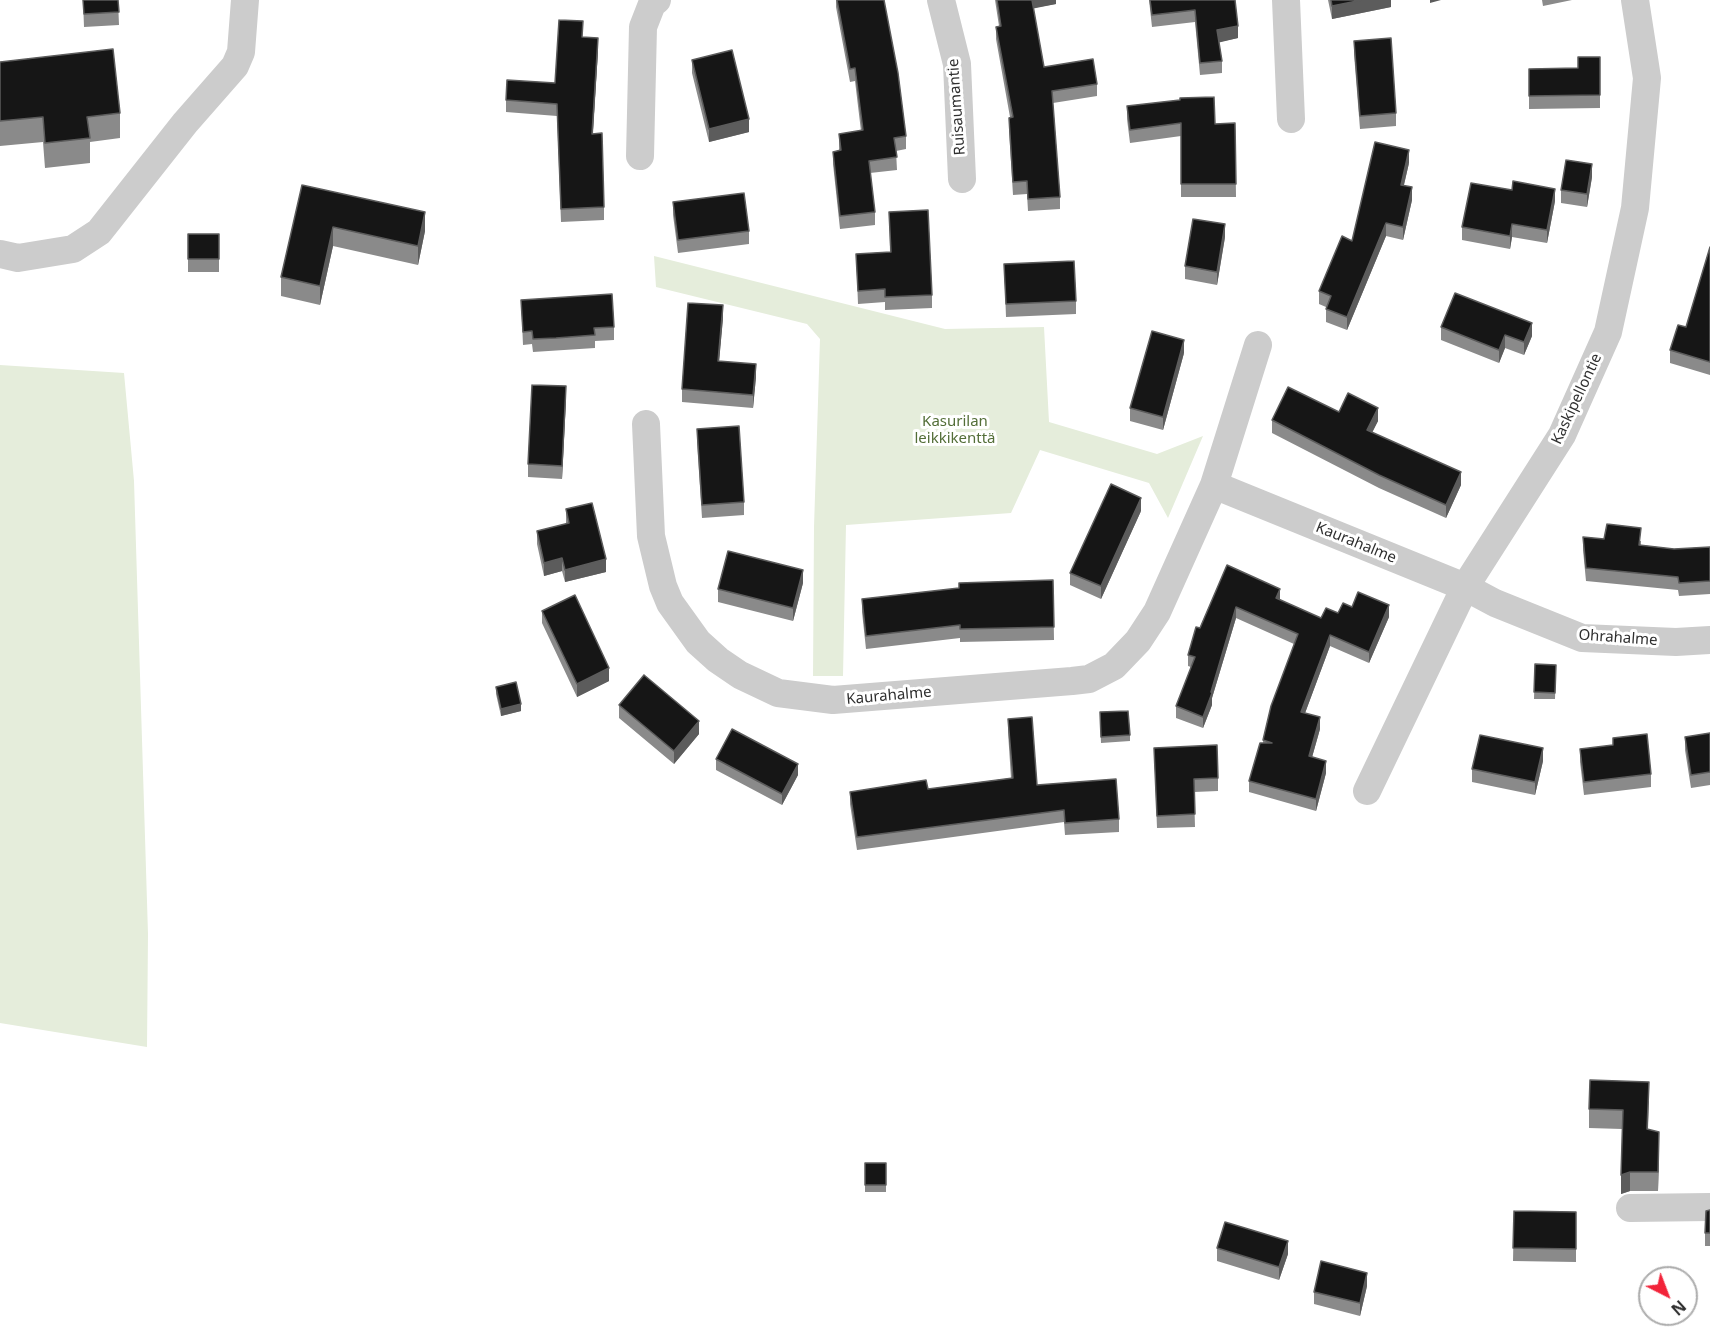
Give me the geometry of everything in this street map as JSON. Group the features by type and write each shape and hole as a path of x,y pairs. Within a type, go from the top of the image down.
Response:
{"street":[{"path":"0,254 18,258 73,249 99,232 185,123 235,66 241,52 245,0"},
{"path":"640,156 643,27 652,4 657,0"},
{"name":"Ruisaumantie","path":"941,0 957,64 962,179"},
{"path":"1286,0 1291,119"},
{"name":"Kaskipellontie","path":"1367,791 1465,587 1562,435 1608,332 1635,207 1647,78 1635,0"},
{"name":"Kaurahalme","path":"646,424 651,536 663,586 670,603 698,642 717,660 740,675 778,693 833,700 1089,679 1114,666 1138,641 1157,612 1214,485 1258,345"},
{"name":"Kaurahalme","path":"1214,485 1465,587"},
{"name":"Ohrahalme","path":"1465,587 1542,624 1582,638 1676,642 1710,640"},
{"path":"1630,1208 1710,1207"}],"green space":[{"name":"Kasurilan leikkikenttä","path":"654,256 945,329 1044,327 1049,422 1157,454 1203,436 1168,518 1149,483 1040,450 1011,513 846,525 843,676 813,676 814,527 820,339 807,324 656,287"},
{"path":"0,365 124,373 134,481 148,934 147,1047 0,1023"}],"building":[{"path":"83,0 118,0 119,12 84,14"},
{"path":"837,0 884,0 898,73 906,136 894,138 897,157 869,161 875,212 840,216 833,152 841,150 839,134 863,130 855,68 850,69"},
{"path":"997,0 1032,0 1044,67 1093,59 1097,84 1052,91 1060,197 1028,199 1027,181 1013,182 1009,118 1013,117 996,27 1001,26"},
{"path":"1150,0 1235,0 1238,26 1217,30 1222,61 1200,63 1195,10 1152,15"},
{"path":"1331,0 1362,0 1332,6"},
{"path":"559,20 583,21 582,37 598,38 592,134 602,133 604,207 561,209 557,104 506,100 507,80 555,83"},
{"path":"1391,38 1396,113 1360,116 1354,41"},
{"path":"113,49 120,113 87,117 90,138 45,143 43,117 0,121 0,62"},
{"path":"732,50 749,119 709,129 692,60"},
{"path":"1578,57 1600,57 1600,95 1529,96 1529,69 1578,68"},
{"path":"1214,97 1215,124 1235,123 1236,184 1181,184 1181,123 1130,130 1127,106 1180,100 1180,98"},
{"path":"1375,142 1409,150 1401,185 1412,187 1403,227 1386,223 1347,317 1326,309 1331,296 1319,291 1342,236 1352,241"},
{"path":"1566,160 1592,164 1587,194 1561,190"},
{"path":"1513,181 1555,189 1547,230 1512,224 1510,236 1462,227 1471,183 1512,190"},
{"path":"302,185 425,212 418,246 333,227 320,286 281,277"},
{"path":"744,193 749,231 678,240 673,202"},
{"path":"928,210 932,295 885,297 885,289 858,291 856,254 891,252 889,212"},
{"path":"1193,219 1225,224 1217,272 1185,266"},
{"path":"188,234 219,234 219,259 188,259"},
{"path":"1710,247 1710,362 1670,350 1678,325 1686,327"},
{"path":"1074,261 1076,301 1006,304 1004,264"},
{"path":"1455,293 1532,323 1524,342 1505,335 1499,350 1441,327"},
{"path":"612,294 614,327 594,328 595,335 556,338 533,339 532,331 523,332 521,300"},
{"path":"688,303 723,305 718,361 756,364 753,395 682,389"},
{"path":"1152,331 1184,340 1163,417 1130,408"},
{"path":"532,385 566,386 562,466 528,464"},
{"path":"1288,387 1339,412 1348,393 1378,408 1367,430 1461,472 1446,505 1379,475 1272,420"},
{"path":"739,426 744,502 702,505 697,429"},
{"path":"1111,484 1141,498 1101,586 1070,573"},
{"path":"592,503 606,559 565,570 562,558 544,563 537,531 569,523 566,509"},
{"path":"1607,524 1641,528 1639,545 1674,549 1710,547 1710,581 1679,583 1678,577 1586,568 1583,537 1604,539"},
{"path":"728,551 803,570 793,608 718,589"},
{"path":"1227,565 1280,589 1276,598 1321,618 1326,608 1338,613 1343,603 1352,607 1358,592 1389,605 1369,652 1330,635 1301,712 1320,717 1309,756 1326,761 1316,799 1249,781 1260,743 1272,743 1263,740 1271,706 1298,634 1236,607 1203,717 1176,706 1195,657 1188,655 1196,627 1200,628"},
{"path":"1053,580 1054,627 960,629 960,625 866,636 862,599 959,588 959,583"},
{"path":"575,595 609,668 577,684 542,611"},
{"path":"1535,664 1556,665 1555,693 1534,692"},
{"path":"644,675 699,721 674,751 619,705"},
{"path":"516,682 521,704 501,709 496,687"},
{"path":"1128,711 1130,735 1101,737 1100,712"},
{"path":"1032,717 1037,785 1116,779 1119,819 1065,823 1064,810 857,837 850,792 926,780 928,789 1013,778 1008,719"},
{"path":"732,729 798,764 782,794 716,759"},
{"path":"1710,733 1710,772 1691,775 1685,737"},
{"path":"1647,734 1651,774 1584,782 1580,749 1613,745 1613,738"},
{"path":"1480,735 1543,748 1535,782 1472,769"},
{"path":"1217,745 1218,778 1194,779 1195,814 1157,816 1154,748"},
{"path":"1590,1080 1649,1082 1647,1129 1659,1132 1658,1172 1630,1172 1621,1175 1623,1110 1589,1109"},
{"path":"865,1163 886,1163 886,1185 865,1185"},
{"path":"1710,1210 1710,1233 1705,1233 1706,1211"},
{"path":"1514,1211 1576,1212 1576,1249 1513,1248"},
{"path":"1225,1222 1288,1241 1279,1267 1217,1248"},
{"path":"1321,1261 1367,1273 1360,1303 1314,1292"}]}
